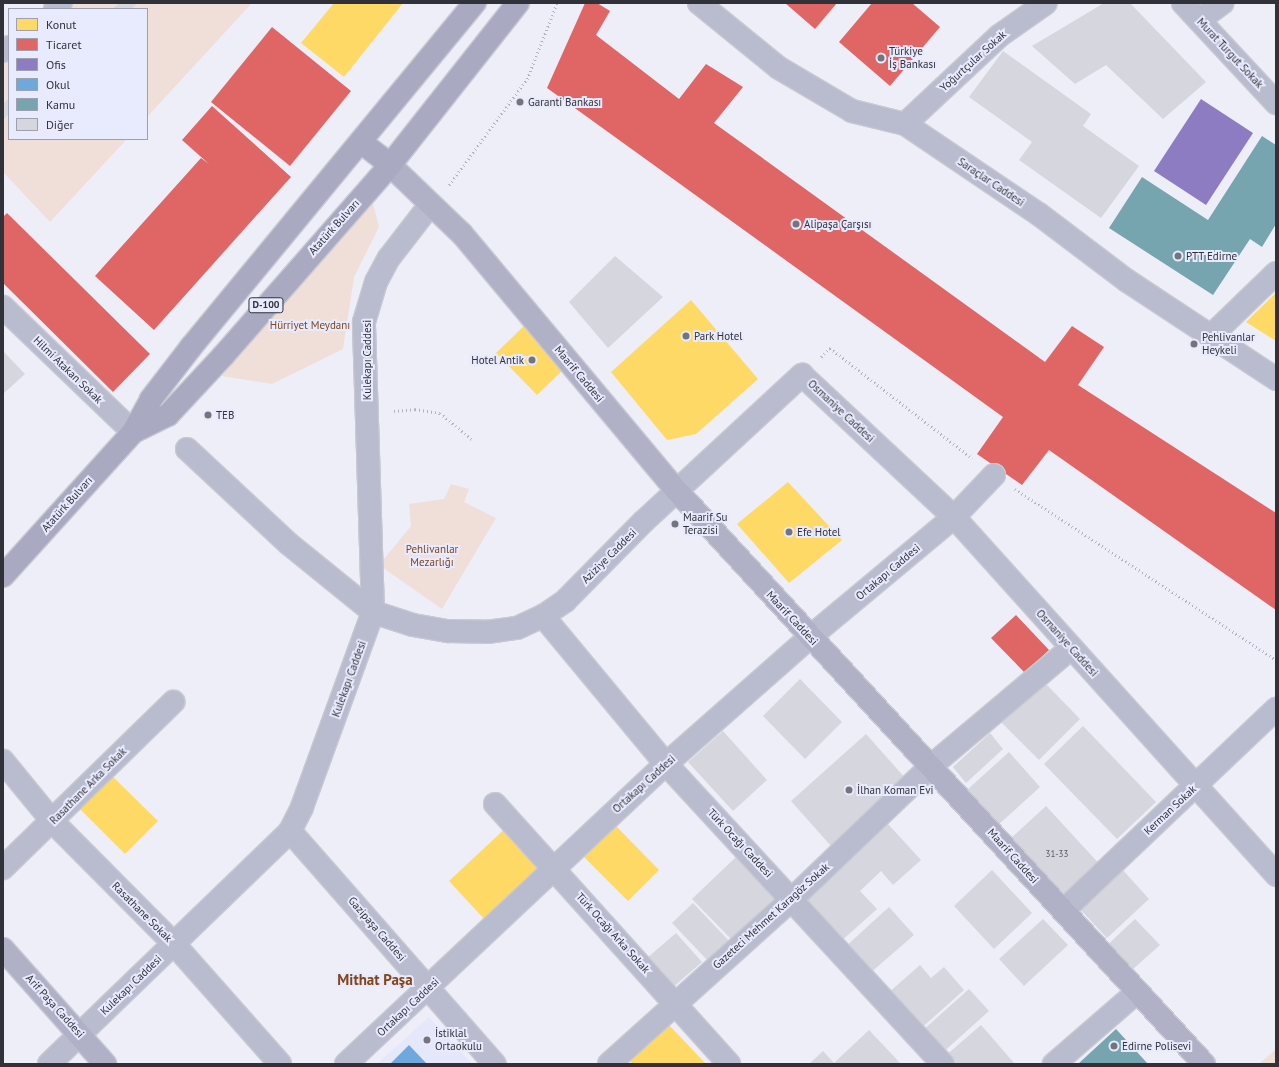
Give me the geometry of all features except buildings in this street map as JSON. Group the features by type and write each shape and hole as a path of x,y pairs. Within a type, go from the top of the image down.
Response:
{"main road":[{"name":"Atatürk Bulvarı","path":"133,432 168,415 223,356 390,165 518,3"},
{"name":"Atatürk Bulvarı","path":"3,576 133,432 151,399 191,347 361,142 468,5"},
{"path":"361,142 390,165"}],"street":[{"name":"Saraçlar Caddesi","path":"699,3 779,68 810,88 852,111 905,124 1040,215 1126,280 1212,335 1276,379"},
{"name":"Yoğurtçular Sokak","path":"905,124 999,36 1046,3"},
{"name":"Murat Turgut Sokak","path":"1183,3 1276,104"},
{"path":"1199,20 1222,3"},
{"name":"Maarif Caddesi","path":"390,165 430,205 462,234 677,491 1204,1064"},
{"name":"Kulekapı Caddesi","path":"49,1064 290,831 302,807 373,612 364,322 376,282 389,258 430,205"},
{"path":"1212,335 1276,273"},
{"name":"Hilmi Atakan Sokak","path":"3,307 133,432"},
{"name":"Aziziye Caddesi","path":"373,612 413,625 448,631 487,632 517,628 543,616 565,601 677,491 802,375"},
{"name":"Osmaniye Caddesi","path":"802,375 954,518 1197,785 1276,875"},
{"path":"187,449 289,544 373,612"},
{"name":"Ortakapı Caddesi","path":"346,1064 429,988 554,867 666,764 810,637 954,518 994,475"},
{"name":"Türk Ocağı Caddesi","path":"543,616 666,764 943,1064"},
{"name":"Gazeteci Mehmet Karagöz Sokak","path":"609,1064 674,1003 792,899 931,766 1071,648"},
{"name":"Rasathane Arka Sokak","path":"3,868 52,822 173,702"},
{"name":"Kerman Sokak","path":"1063,911 1276,709"},
{"name":"Rasathane Sokak","path":"3,761 52,822 174,944 280,1064"},
{"name":"Türk Ocağı Arka Sokak","path":"495,804 554,867 729,1064"},
{"name":"Gazipaşa Caddesi","path":"290,831 494,1064"},
{"name":"Arif Paşa Caddesi","path":"3,949 81,1034 105,1064"},
{"path":"1054,1064 1137,992"}],"path":[{"path":"430,205 456,176 527,79 557,3"},
{"name":"Osmaniye Caddesi","path":"802,375 830,348 994,475 1276,660"},
{"path":"367,413 415,409 440,413 474,440"}],"shaded area":[{"name":"İstiklal Ortaokulu","path":"429,1017 472,1064 377,1064"}],"green space":[{"path":"72,3 252,3 148,116 148,8 67,8"},
{"path":"8,60 8,140 126,140 50,222 3,172 3,64"},
{"name":"Hürriyet Meydanı","path":"370,192 379,227 354,277 343,349 272,384 222,376"},
{"name":"Pehlivanlar Mezarlığı","path":"451,484 469,489 464,502 496,518 442,609 379,565 411,526 409,504 444,499"},
{"path":"1276,1049 1276,1064 1259,1064"}],"place":[{"name":"Türkiye İş Bankası","path":"881,58"},
{"name":"Garanti Bankası","path":"520,102"},
{"name":"Alipaşa Çarşısı","path":"796,224"},
{"name":"PTT Edirne","path":"1178,256"},
{"name":"Park Hotel","path":"686,336"},
{"name":"Pehlivanlar Heykeli","path":"1194,344"},
{"name":"Hotel Antik","path":"532,360"},
{"name":"TEB","path":"208,415"},
{"name":"Maarif Su Terazisi","path":"675,524"},
{"name":"Efe Hotel","path":"789,532"},
{"name":"İlhan Koman Evi","path":"849,790"},
{"name":"İstiklal Ortaokulu","path":"427,1040"},
{"name":"Edirne Polisevi","path":"1114,1046"}],"district":[{"name":"Mithat Paşa","path":"375,980"}]}
